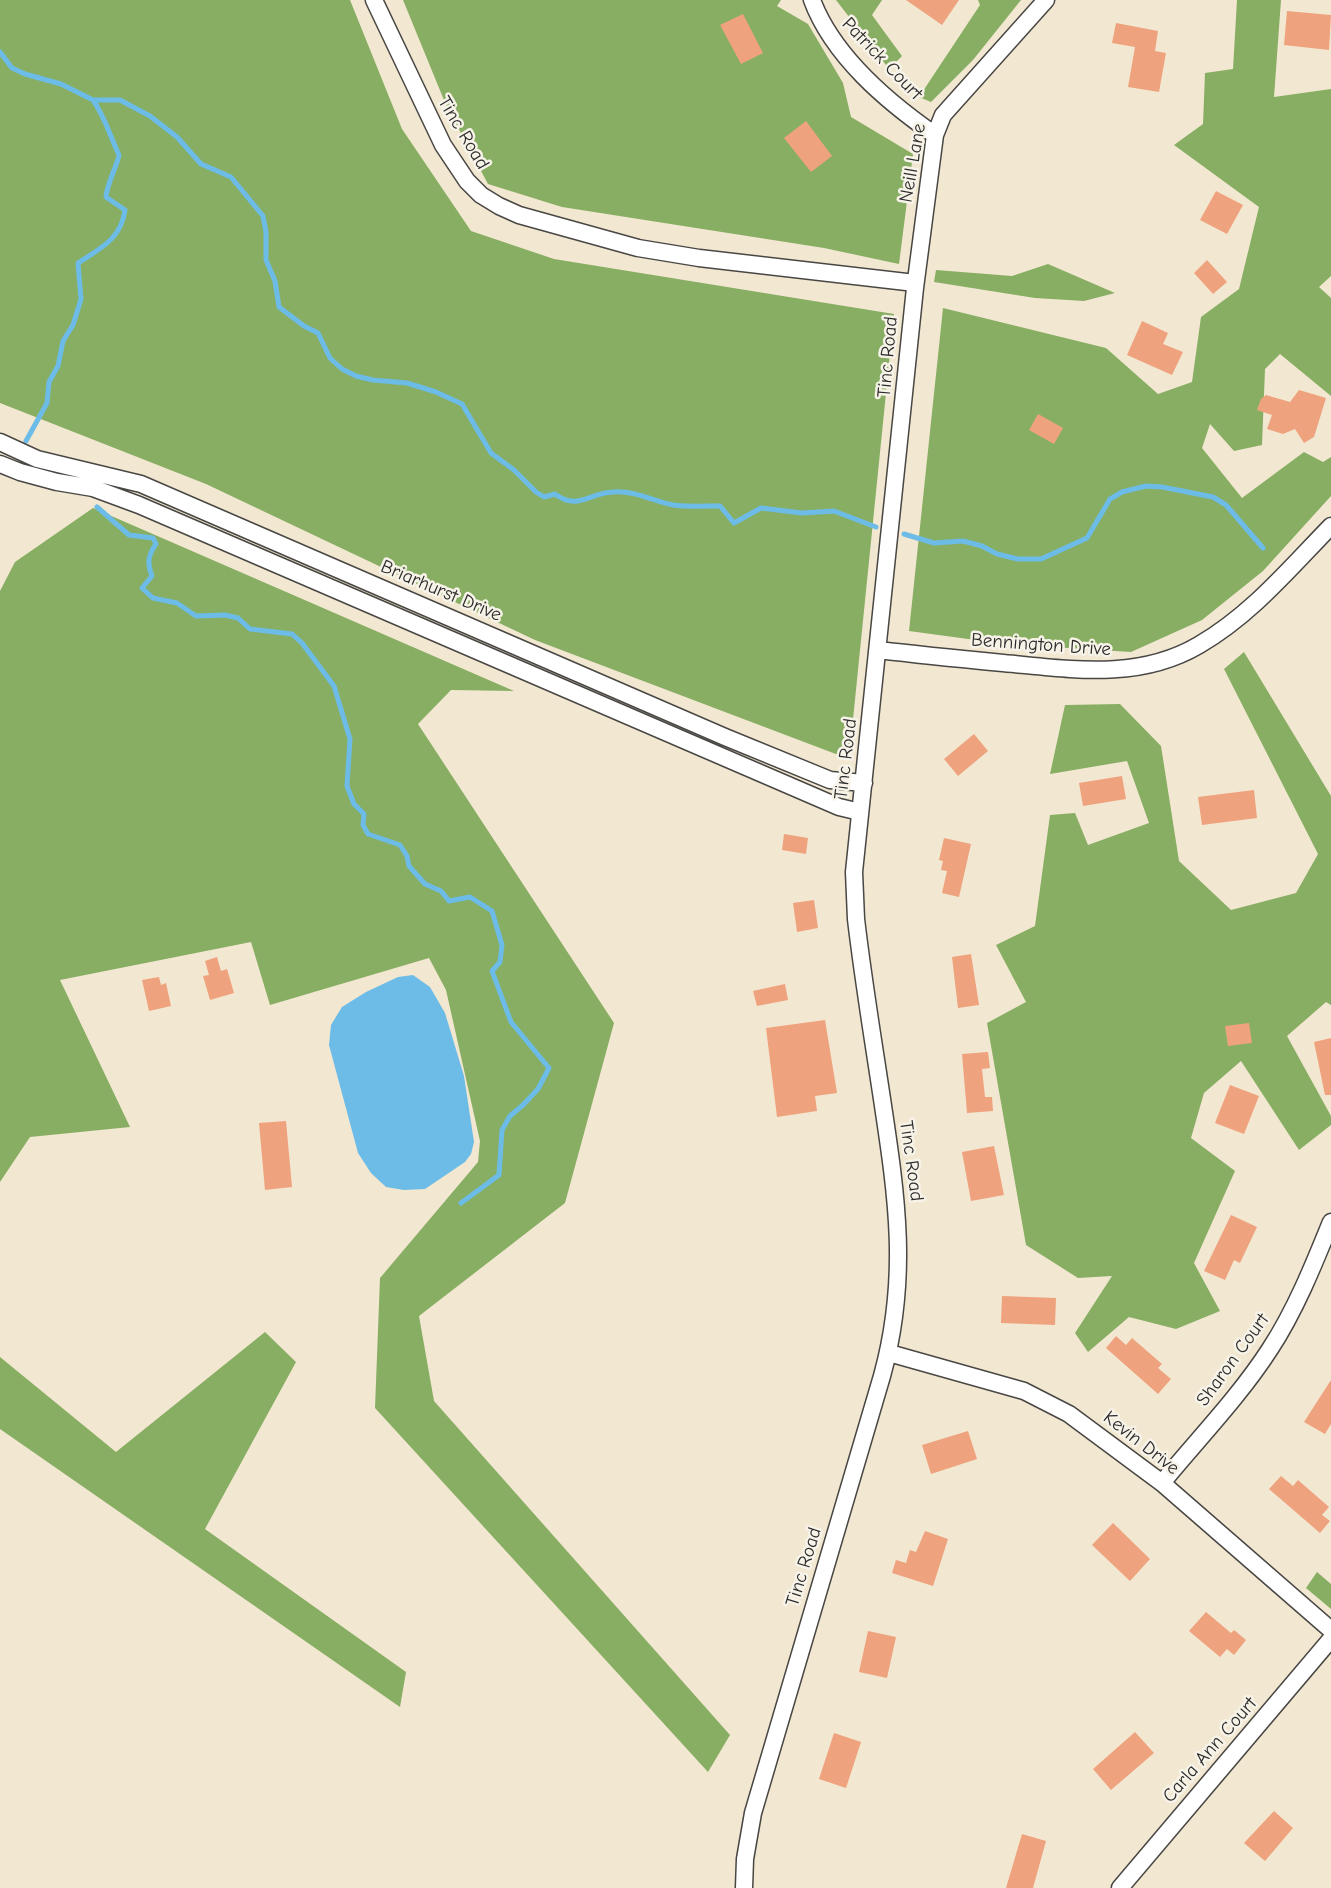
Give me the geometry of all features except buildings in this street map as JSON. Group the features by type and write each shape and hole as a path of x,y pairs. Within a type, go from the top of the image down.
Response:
{"street":[{"name":"Tinc Road","path":"374,0 443,145 467,181 481,195 499,206 519,216 638,248 699,258 915,283 854,872 856,919 899,1231 899,1285 889,1353 753,1813 745,1859 744,1888"},
{"name":"Patrick Court","path":"812,0 819,19 842,51 903,112 935,135"},
{"name":"Neill Lane","path":"915,283 935,135 943,115 1046,0"},
{"name":"Briarhurst Drive","path":"0,442 37,459 141,484 830,780 864,784"},
{"path":"0,464 20,472 57,482 93,488 139,505 839,807 860,812"},
{"name":"Bennington Drive","path":"878,650 1071,670 1108,671 1143,666 1197,646 1226,628 1276,583 1331,526"},
{"name":"Sharon Court","path":"1162,1483 1221,1414 1270,1350 1286,1322 1331,1222"},
{"name":"Kevin Drive","path":"889,1353 1024,1391 1069,1414 1162,1483 1331,1630"},
{"name":"Carla Ann Court","path":"1120,1888 1331,1639"}],"green space":[{"path":"0,0 350,0 402,129 471,231 554,259 894,314 849,759 535,640 206,484 0,403"},
{"path":"403,0 781,0 777,6 808,24 843,83 851,117 913,154 899,264 824,248 562,207 488,184 446,105"},
{"path":"836,0 882,0 872,15 902,56 889,69"},
{"path":"978,0 1021,0 973,60 931,102 919,97 980,5"},
{"path":"1237,0 1281,0 1274,97 1331,89 1331,276 1319,287 1331,298 1331,396 1280,354 1265,369 1262,445 1234,451 1210,424 1202,448 1242,498 1304,452 1323,462 1331,457 1331,496 1263,571 1202,620 1131,652 1005,644 909,631 943,308 1106,348 1158,394 1192,382 1201,317 1239,289 1259,207 1174,145 1203,124 1205,73 1233,69"},
{"path":"1048,264 1115,293 1084,301 1035,298 934,282 936,270 1012,276"},
{"path":"93,508 514,691 451,690 418,724 614,1023 565,1203 419,1316 434,1401 730,1735 708,1772 375,1408 380,1278 478,1162 480,1141 446,990 429,958 270,1005 251,942 60,980 130,1127 30,1137 0,1182 0,591 15,562"},
{"path":"1244,652 1331,796 1331,1005 1326,1002 1287,1036 1331,1116 1331,1125 1299,1150 1241,1061 1204,1093 1191,1138 1235,1171 1194,1263 1220,1311 1176,1329 1129,1317 1088,1352 1075,1333 1112,1276 1078,1278 1026,1245 987,1023 1026,1002 996,945 1035,926 1050,815 1075,813 1088,845 1149,823 1127,761 1050,774 1065,705 1120,704 1161,746 1179,861 1231,910 1296,893 1318,854 1224,669"},
{"path":"265,1332 296,1362 205,1529 406,1672 400,1707 0,1429 0,1357 116,1452"},
{"path":"1317,1572 1331,1584 1331,1609 1306,1588"}],"water":[{"path":"413,975 430,987 445,1013 464,1076 474,1142 471,1154 465,1162 425,1189 404,1190 386,1187 371,1173 358,1153 329,1045 331,1025 342,1007 366,992 398,977"}],"waterway":[{"path":"0,52 12,68 25,74 61,84 93,100 120,100 150,116 177,137 201,164 231,177 263,216 266,232 266,260 275,281 279,307 304,326 318,333 330,358 342,369 356,376 373,380 407,383 436,392 462,404 491,453 514,470 536,492 544,497 555,494 563,499 577,501 604,493 621,492 636,494 673,505 720,506 734,523 761,508 802,513 834,511 876,527"},
{"path":"26,441 47,403 49,382 58,366 63,341 73,325 81,299 78,263 109,242 119,228 125,210 106,197 119,155 93,100"},
{"path":"904,534 934,543 963,541 982,546 997,554 1018,559 1041,559 1087,538 1110,499 1122,492 1146,486 1162,487 1213,497 1226,505 1263,548"},
{"path":"97,507 129,535 153,538 156,544 151,552 149,564 152,576 142,588 153,598 177,603 196,616 225,615 238,618 250,629 292,634 302,643 334,686 350,739 347,786 354,804 364,814 363,825 368,834 400,845 407,856 409,866 425,884 441,891 449,901 470,897 492,911 502,945 500,962 492,971 511,1022 549,1068 538,1089 510,1116 502,1130 499,1175 461,1203"}]}
